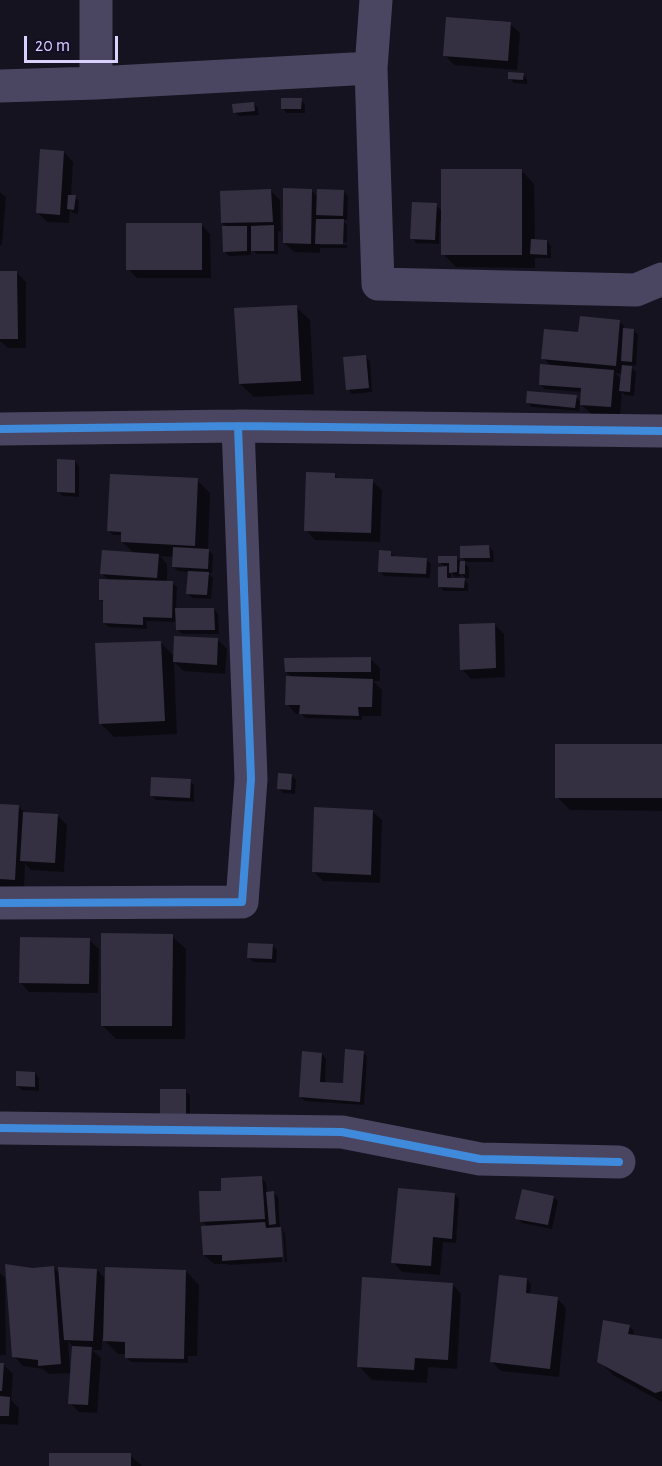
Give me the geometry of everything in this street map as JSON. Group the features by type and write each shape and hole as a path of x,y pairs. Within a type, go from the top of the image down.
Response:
{"street":[{"path":"96,0 96,83"},
{"path":"376,0 371,68 378,284 636,290 662,279"},
{"path":"0,86 371,68"},
{"path":"0,903 242,902 251,780 238,426"},
{"path":"0,429 238,426 662,431"},
{"path":"0,1128 342,1132 480,1159 619,1162"}],"building":[{"path":"446,17 511,22 508,61 443,56"},
{"path":"508,72 524,73 523,80 508,79"},
{"path":"281,98 302,98 301,109 281,109"},
{"path":"254,102 255,111 233,113 232,104"},
{"path":"40,149 64,151 60,215 36,213"},
{"path":"441,169 522,169 522,255 441,255"},
{"path":"283,188 312,189 311,244 283,243"},
{"path":"271,189 273,222 221,223 220,191"},
{"path":"317,189 344,190 343,216 316,215"},
{"path":"68,195 76,195 74,210 67,209"},
{"path":"412,202 437,203 435,240 410,239"},
{"path":"316,219 344,219 343,244 315,244"},
{"path":"126,223 202,223 202,270 126,270"},
{"path":"274,225 274,251 251,251 251,226"},
{"path":"222,226 247,226 247,251 223,252"},
{"path":"531,239 547,240 547,255 530,254"},
{"path":"0,271 17,271 18,339 0,339"},
{"path":"297,305 301,381 239,384 234,308"},
{"path":"580,316 620,320 616,366 541,359 544,329 578,332"},
{"path":"623,328 634,329 632,362 621,361"},
{"path":"366,355 369,388 346,390 343,357"},
{"path":"540,364 614,370 611,407 580,405 581,388 539,385"},
{"path":"622,365 632,366 630,392 619,391"},
{"path":"527,391 577,395 575,408 526,403"},
{"path":"57,459 75,460 75,493 57,492"},
{"path":"306,472 335,473 335,478 373,479 371,533 304,531"},
{"path":"110,474 198,478 195,546 121,542 121,532 107,531"},
{"path":"489,545 490,558 460,558 460,546"},
{"path":"173,547 209,549 208,569 172,567"},
{"path":"102,550 159,554 157,578 100,574"},
{"path":"379,550 391,551 391,556 427,558 426,574 378,572"},
{"path":"438,556 457,556 457,572 449,573 449,563 438,563"},
{"path":"460,561 465,561 465,574 459,574"},
{"path":"447,566 447,578 465,578 464,588 438,587 438,567"},
{"path":"188,571 209,572 207,595 186,594"},
{"path":"99,579 173,581 172,618 143,617 143,625 103,623 103,600 99,600"},
{"path":"175,608 214,608 215,630 176,630"},
{"path":"495,623 496,668 460,670 459,624"},
{"path":"174,636 218,638 217,665 173,662"},
{"path":"161,641 165,721 99,724 95,643"},
{"path":"371,657 371,672 285,672 284,658"},
{"path":"286,676 373,679 372,707 358,707 359,716 299,714 300,705 285,705"},
{"path":"555,744 662,744 662,798 555,798"},
{"path":"278,773 292,774 291,790 277,789"},
{"path":"151,777 191,779 190,798 150,796"},
{"path":"0,804 19,805 15,880 0,879"},
{"path":"314,807 373,810 371,875 312,872"},
{"path":"23,812 58,814 55,863 20,861"},
{"path":"101,933 173,934 172,1026 101,1026"},
{"path":"20,937 90,938 89,984 19,983"},
{"path":"248,943 273,944 272,959 247,958"},
{"path":"345,1049 364,1051 360,1102 299,1097 302,1051 322,1053 320,1082 343,1083"},
{"path":"16,1071 35,1072 35,1087 16,1086"},
{"path":"160,1089 186,1089 186,1117 160,1117"},
{"path":"262,1176 265,1219 200,1222 199,1191 221,1191 221,1178"},
{"path":"398,1188 455,1193 452,1239 433,1237 431,1266 391,1263"},
{"path":"522,1189 554,1196 548,1225 515,1219"},
{"path":"274,1191 276,1224 269,1225 266,1192"},
{"path":"265,1222 266,1228 281,1227 283,1257 222,1261 222,1255 203,1255 201,1226"},
{"path":"5,1264 32,1268 54,1266 61,1364 38,1366 38,1360 12,1357"},
{"path":"58,1267 97,1269 93,1341 64,1340"},
{"path":"105,1267 186,1270 184,1359 125,1358 125,1342 103,1341"},
{"path":"499,1275 527,1278 526,1293 558,1297 550,1369 490,1362"},
{"path":"362,1277 453,1283 448,1360 415,1358 414,1370 357,1367"},
{"path":"603,1320 630,1325 628,1334 662,1339 662,1391 655,1393 597,1362"},
{"path":"72,1346 92,1347 88,1405 68,1404"},
{"path":"0,1363 4,1363 2,1391 0,1391"},
{"path":"0,1396 10,1397 9,1416 0,1416"},
{"path":"49,1453 131,1453 131,1466 49,1466"}],"cycle path":[{"path":"0,429 238,426 662,431"},
{"path":"0,903 242,902 251,779 238,426"},
{"path":"0,1128 342,1132 480,1159 619,1162"}]}
